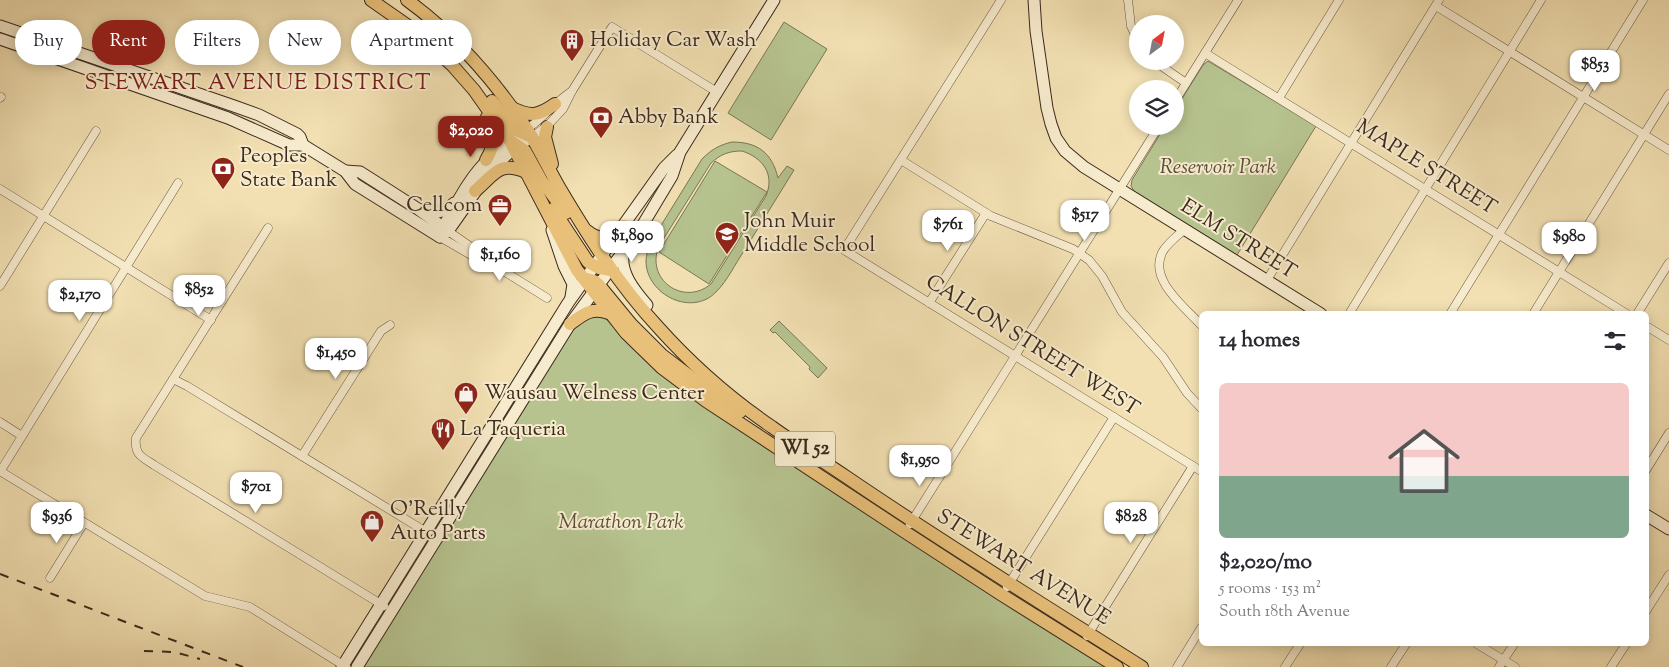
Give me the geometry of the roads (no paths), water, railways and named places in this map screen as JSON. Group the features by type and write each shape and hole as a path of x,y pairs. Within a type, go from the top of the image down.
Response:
{"main road":[{"name":"WI 52","path":"371,0 411,28 456,69 493,116 520,139 558,186 585,229 598,261 610,270"},
{"name":"WI 52","path":"407,0 438,24 464,48 512,108 526,172 572,261 585,280 596,288"},
{"path":"456,69 480,87 515,129 541,180 598,261"},
{"path":"467,82 493,130 493,144 486,160"},
{"path":"512,108 532,115 555,104"},
{"path":"547,127 545,134 546,143 558,186"},
{"path":"475,191 503,168 513,167 526,172"},
{"path":"536,189 557,215 586,259 598,261"},
{"path":"585,229 592,235 603,238 611,236 624,226"},
{"name":"STEWART AVENUE","path":"610,270 638,305 678,349 722,388 772,427 1002,595 1117,667"},
{"path":"596,288 662,355 728,404 749,417 772,427"},
{"name":"STEWART AVENUE","path":"596,288 610,313 637,345 682,384 908,527 1009,584 1142,667"},
{"path":"570,324 591,311 600,310 610,313"}],"street":[{"path":"357,667 570,324 642,226 672,176 680,152 774,0"},
{"path":"1001,0 901,160 986,213 1080,252 1097,268 1122,312 1163,357 1186,393 1199,406"},
{"name":"ELM STREET","path":"1034,0 1036,31 1047,108 1056,138 1071,157 1084,167 1316,311"},
{"path":"1128,0 1130,15"},
{"path":"1184,86 1238,0"},
{"path":"1278,98 1339,0"},
{"path":"1351,311 1541,0"},
{"path":"1452,311 1643,0"},
{"path":"1267,280 1438,3 1510,52 1669,150"},
{"path":"0,26 252,112 296,134 303,145"},
{"path":"418,209 440,212 449,208 486,160 520,139 547,127 564,107 612,27 717,92"},
{"path":"0,39 228,118 289,145 303,145 345,171 355,184 474,249 494,265 547,298"},
{"name":"MAPLE STREET","path":"1206,52 1622,311"},
{"path":"1167,70 1186,83"},
{"path":"444,232 495,165 555,104 572,91"},
{"path":"1535,311 1669,94"},
{"path":"0,286 96,131"},
{"path":"908,527 1153,135"},
{"path":"178,183 0,472 205,596 250,607 344,666 568,303 664,168 680,152"},
{"name":"CALLON STREET WEST","path":"901,160 844,250 1199,470"},
{"path":"345,171 360,172 418,209 444,232"},
{"path":"0,189 211,320"},
{"path":"444,232 457,200"},
{"path":"546,210 558,250 573,284 573,291 568,303"},
{"path":"929,303 986,213"},
{"path":"268,228 136,438 136,448 139,454 392,611"},
{"path":"1184,229 1163,251 1159,263 1159,271 1162,280 1199,324"},
{"path":"624,251 622,264 629,279 678,349"},
{"path":"1639,311 1669,263"},
{"path":"302,456 381,331 390,325"},
{"path":"1649,328 1669,340"},
{"path":"173,379 436,538"},
{"path":"1002,595 1114,417"},
{"path":"0,422 22,436"},
{"path":"1649,465 1669,433"},
{"path":"1081,645 1192,466"},
{"path":"1649,517 1669,529"},
{"path":"50,578 84,523"},
{"path":"1649,606 1669,575"},
{"path":"1177,667 1199,631"},
{"path":"1285,667 1299,646"},
{"path":"1391,667 1405,646"},
{"path":"1480,646 1501,663 1515,667"},
{"path":"1501,663 1513,646"},
{"path":"1611,667 1625,646"}],"railway":[{"path":"0,574 243,667"},
{"path":"144,651 174,652 200,659"}],"place":[{"name":"Holiday Car Wash","path":"572,62"},
{"name":"Abby Bank","path":"601,139"},
{"name":"Peoples State Bank","path":"223,190"},
{"name":"Cellcom","path":"500,227"},
{"name":"John Muir Middle School","path":"727,255"},
{"name":"Wausau Welness Center","path":"466,415"},
{"name":"La Taqueria","path":"443,451"},
{"name":"O'Reilly Auto Parts","path":"372,543"}],"district":[{"name":"STEWART AVENUE DISTRICT","path":"258,84"}],"park label":[{"name":"Reservoir Park","path":"1218,168"},
{"name":"Marathon Park","path":"621,523"}]}
